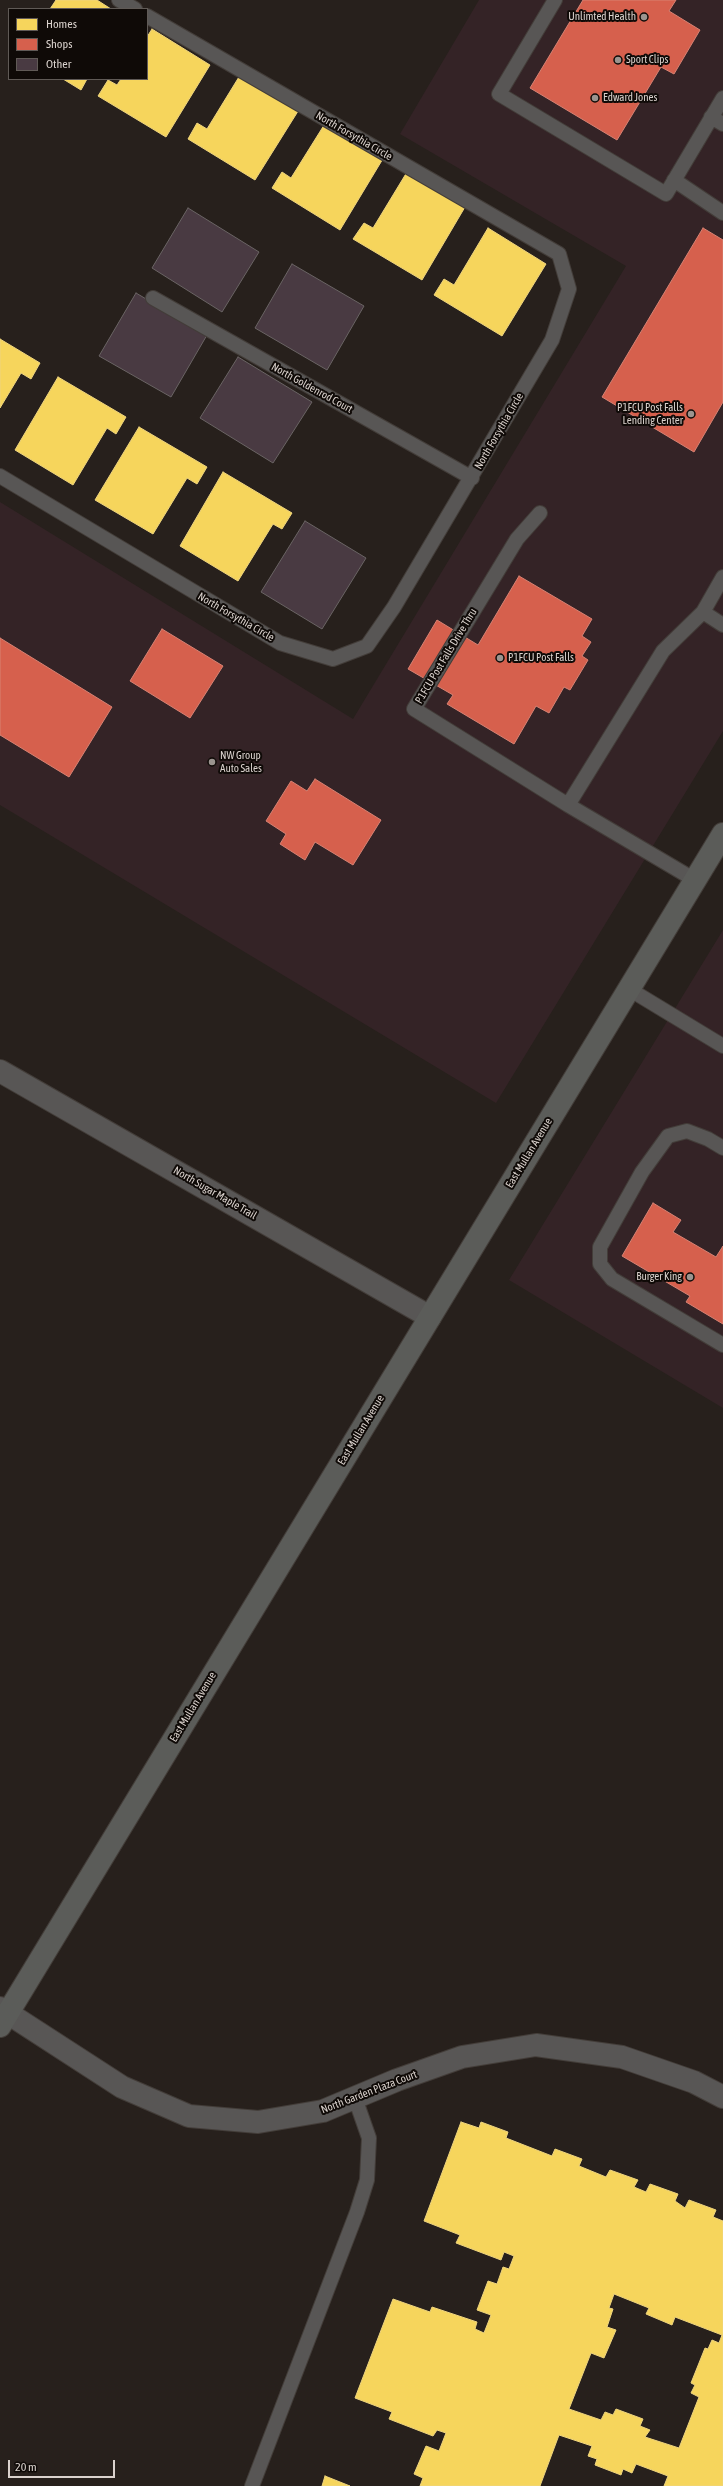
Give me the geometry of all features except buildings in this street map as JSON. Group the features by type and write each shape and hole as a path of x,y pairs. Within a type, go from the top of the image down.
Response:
{"main road":[{"name":"East Mullan Avenue","path":"3,2016 723,834"}],"street":[{"name":"North Sugar Maple Trail","path":"0,1070 430,1317"},
{"name":"North Garden Plaza Court","path":"3,2016 122,2087 189,2116 258,2122 323,2111 462,2057 536,2045 622,2057 694,2082 723,2097"}],"lane":[{"path":"119,0 133,8"},
{"path":"555,0 499,94 666,194 674,180 717,121 723,98"},
{"name":"North Forsythia Circle","path":"0,476 280,643 333,659 367,646 472,478 552,340 569,289 559,254 148,17"},
{"path":"674,180 723,213"},
{"name":"North Goldenrod Court","path":"153,298 472,478"},
{"name":"P1FCU Post Falls Drive Thru","path":"540,513 517,539 414,710 568,805"},
{"path":"695,880 568,805 663,651 703,612 723,577"},
{"path":"703,612 723,625"},
{"path":"629,989 723,1046"},
{"path":"723,1148 708,1139 687,1131 668,1136 642,1172 600,1247 600,1264 612,1279 723,1345"},
{"path":"252,2486 349,2234 367,2180 370,2138 354,2098"}],"shaded area":[{"path":"479,0 723,0 723,731 496,1103 0,805 0,502 353,719 626,266 400,134"},
{"path":"723,930 723,1408 509,1280"}],"place":[{"name":"Unlimted Health","path":"644,17"},
{"name":"Sport Clips","path":"618,60"},
{"name":"Edward Jones","path":"595,98"},
{"name":"P1FCU Post Falls Lending Center","path":"691,414"},
{"name":"P1FCU Post Falls","path":"500,658"},
{"name":"NW Group Auto Sales","path":"212,762"},
{"name":"Burger King","path":"690,1277"}]}
